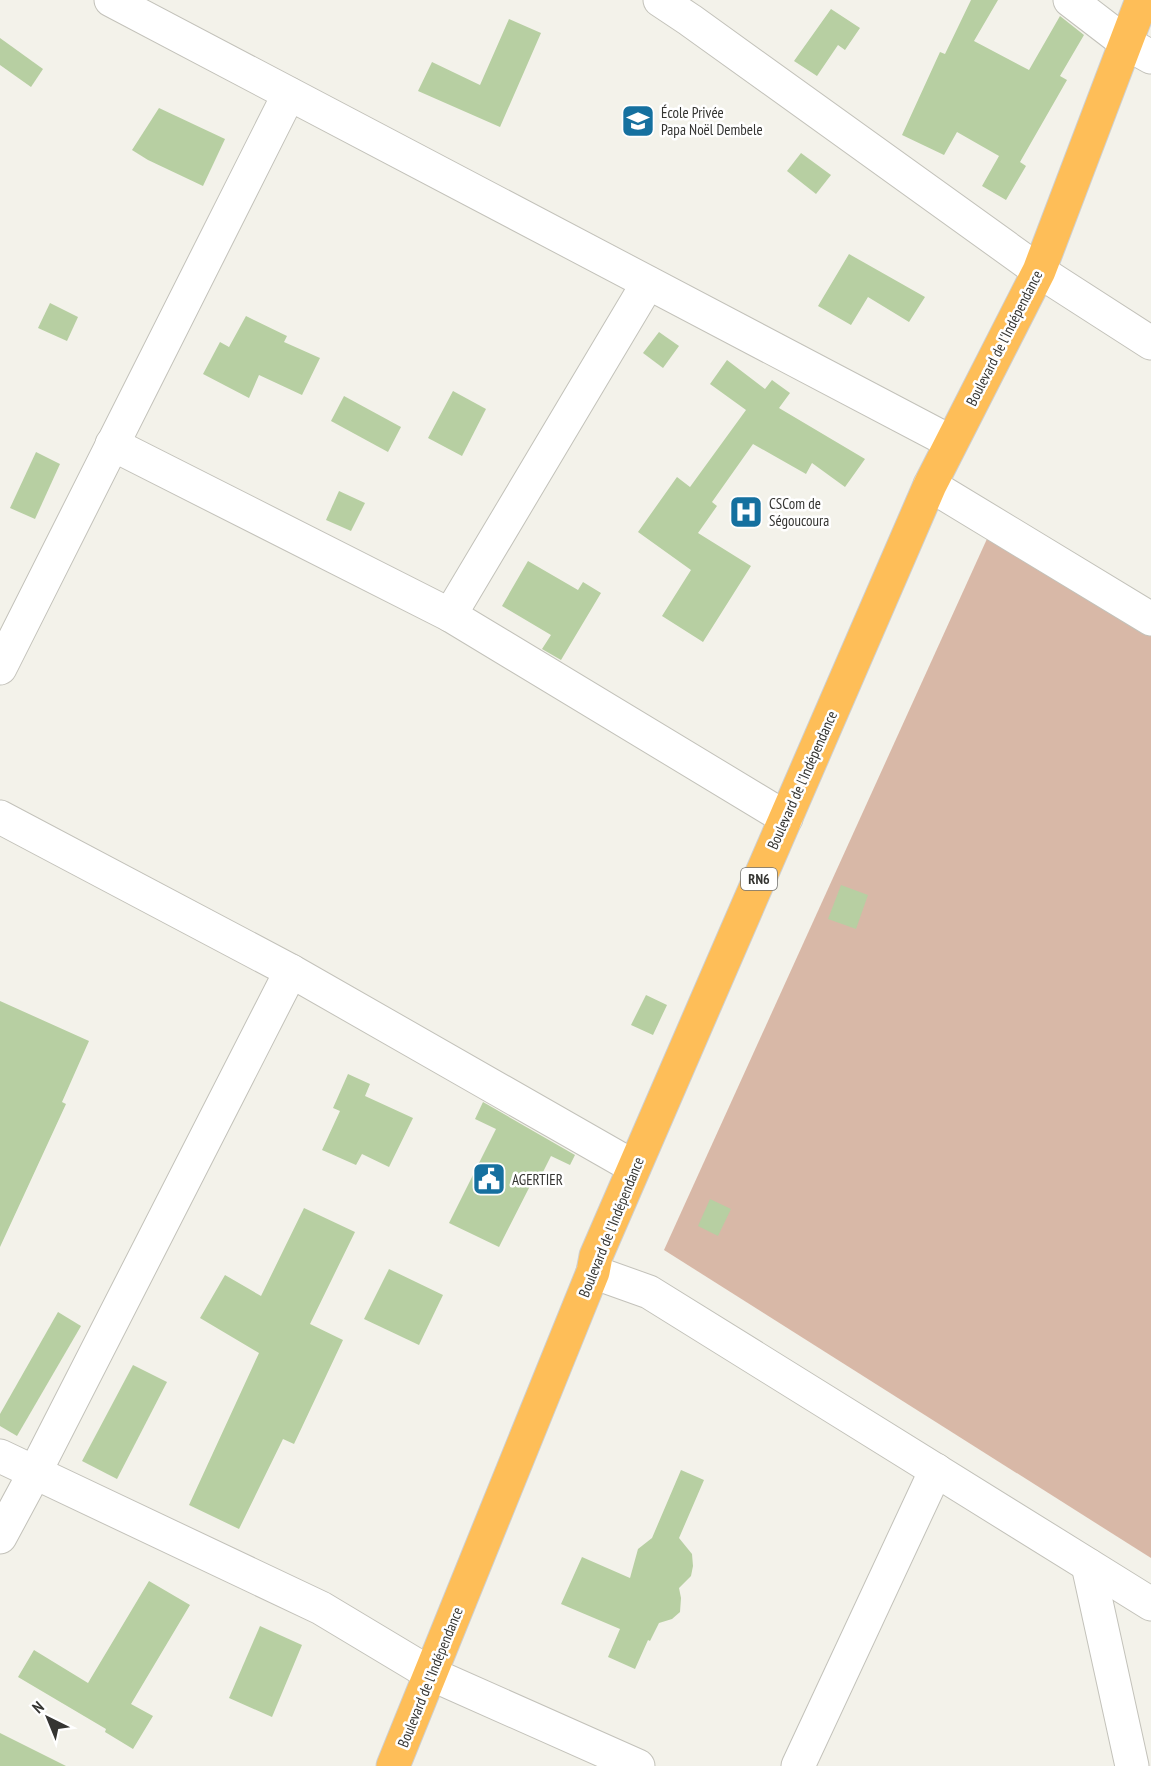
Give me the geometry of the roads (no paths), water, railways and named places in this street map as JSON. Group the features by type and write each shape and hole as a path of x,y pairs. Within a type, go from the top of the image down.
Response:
{"highway":[{"name":"Boulevard de l'Indépendance","path":"393,1766 593,1272 596,1256 634,1167 930,486 1039,272 1138,50 1142,0"}],"street":[{"path":"111,0 951,442"},
{"path":"660,0 698,10 1039,272 1151,343"},
{"path":"1070,0 1138,50"},
{"path":"0,668 290,94"},
{"path":"450,615 648,283"},
{"path":"112,444 450,615 786,818"},
{"path":"930,486 1151,620"},
{"path":"0,817 291,971 634,1167"},
{"path":"0,1537 291,971"},
{"path":"593,1272 649,1292 1151,1604"},
{"path":"0,1456 321,1608 431,1674 638,1766"},
{"path":"798,1766 936,1470"},
{"path":"1088,1565 1132,1766"}],"place":[{"name":"École Privée Papa Noël Dembele","path":"638,121"},
{"name":"CSCom de Ségoucoura","path":"746,512"},
{"name":"AGERTIER","path":"489,1179"}]}
